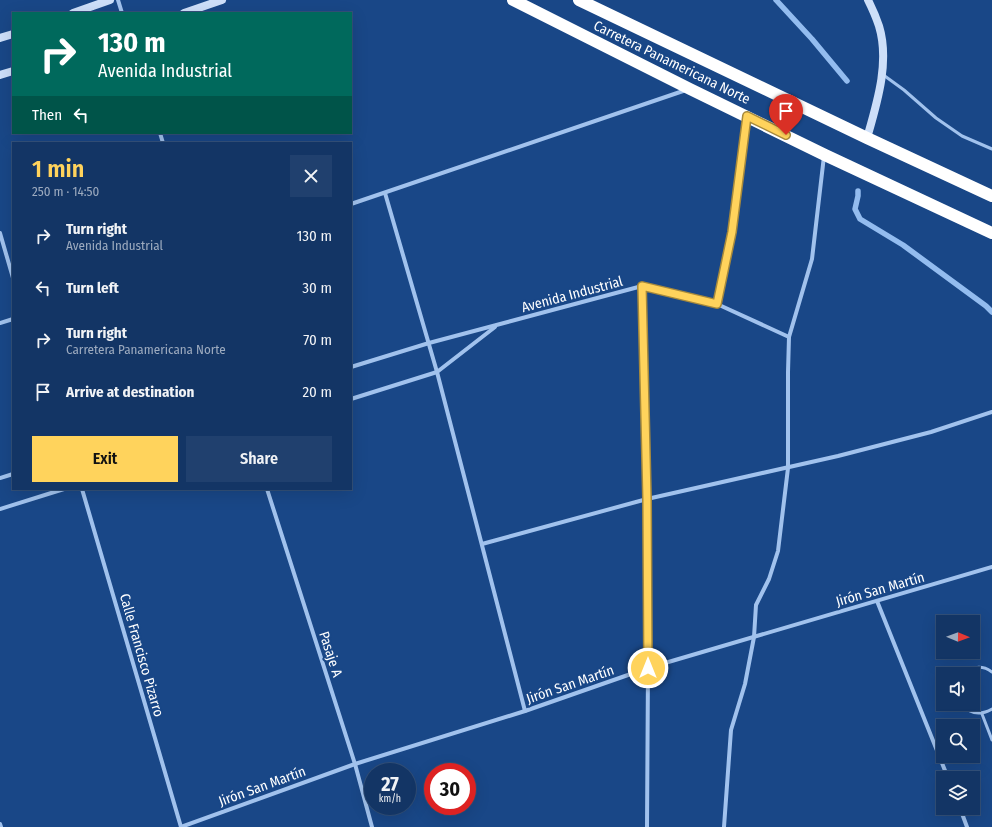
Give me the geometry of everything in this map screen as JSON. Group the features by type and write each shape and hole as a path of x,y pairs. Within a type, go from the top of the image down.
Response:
{"highway":[{"name":"Carretera Panamericana Norte","path":"513,0 690,89 992,234"},
{"name":"Carretera Panamericana Norte","path":"579,0 992,196"}],"street":[{"path":"76,12 110,0"},
{"path":"118,0 122,12"},
{"path":"187,12 222,0"},
{"path":"867,138 875,110 882,74 883,46 879,26 868,0"},
{"path":"0,38 12,34"},
{"path":"0,76 12,71"},
{"path":"352,204 690,89"},
{"path":"717,304 732,232 747,116"},
{"path":"724,827 731,730 745,684 754,637 756,605 769,579 778,551 788,468 789,337 812,259 824,154"},
{"path":"385,193 437,372 525,711"},
{"path":"0,233 12,275"},
{"path":"642,286 647,499 647,827"},
{"name":"Avenida Industrial","path":"352,367 429,343 642,286 717,304 789,337"},
{"path":"0,323 12,319"},
{"name":"Avenida Industrial","path":"352,399 437,372 496,326"},
{"path":"482,544 647,499 788,468 931,432 992,412"},
{"path":"0,478 12,474"},
{"path":"0,509 61,490"},
{"name":"Calle Francisco Pizarro","path":"82,490 181,827"},
{"name":"Pasaje A","path":"267,490 355,764 372,827"},
{"name":"Jirón San Martín","path":"181,827 355,764 525,711 648,668 992,567"},
{"path":"877,601 945,771"},
{"path":"963,815 967,827"}],"lane":[{"path":"882,74 904,90 936,118 962,136 992,149"},
{"path":"980,667 992,672"},
{"path":"969,711 982,714 992,709"},
{"path":"982,714 992,740"}],"waterway":[{"path":"776,0 812,39 847,81"},
{"path":"858,191 855,209 860,219 903,245 992,312"}],"route":[{"path":"648,668 647,499 642,286 717,304 732,232 747,116 786,135"}]}
